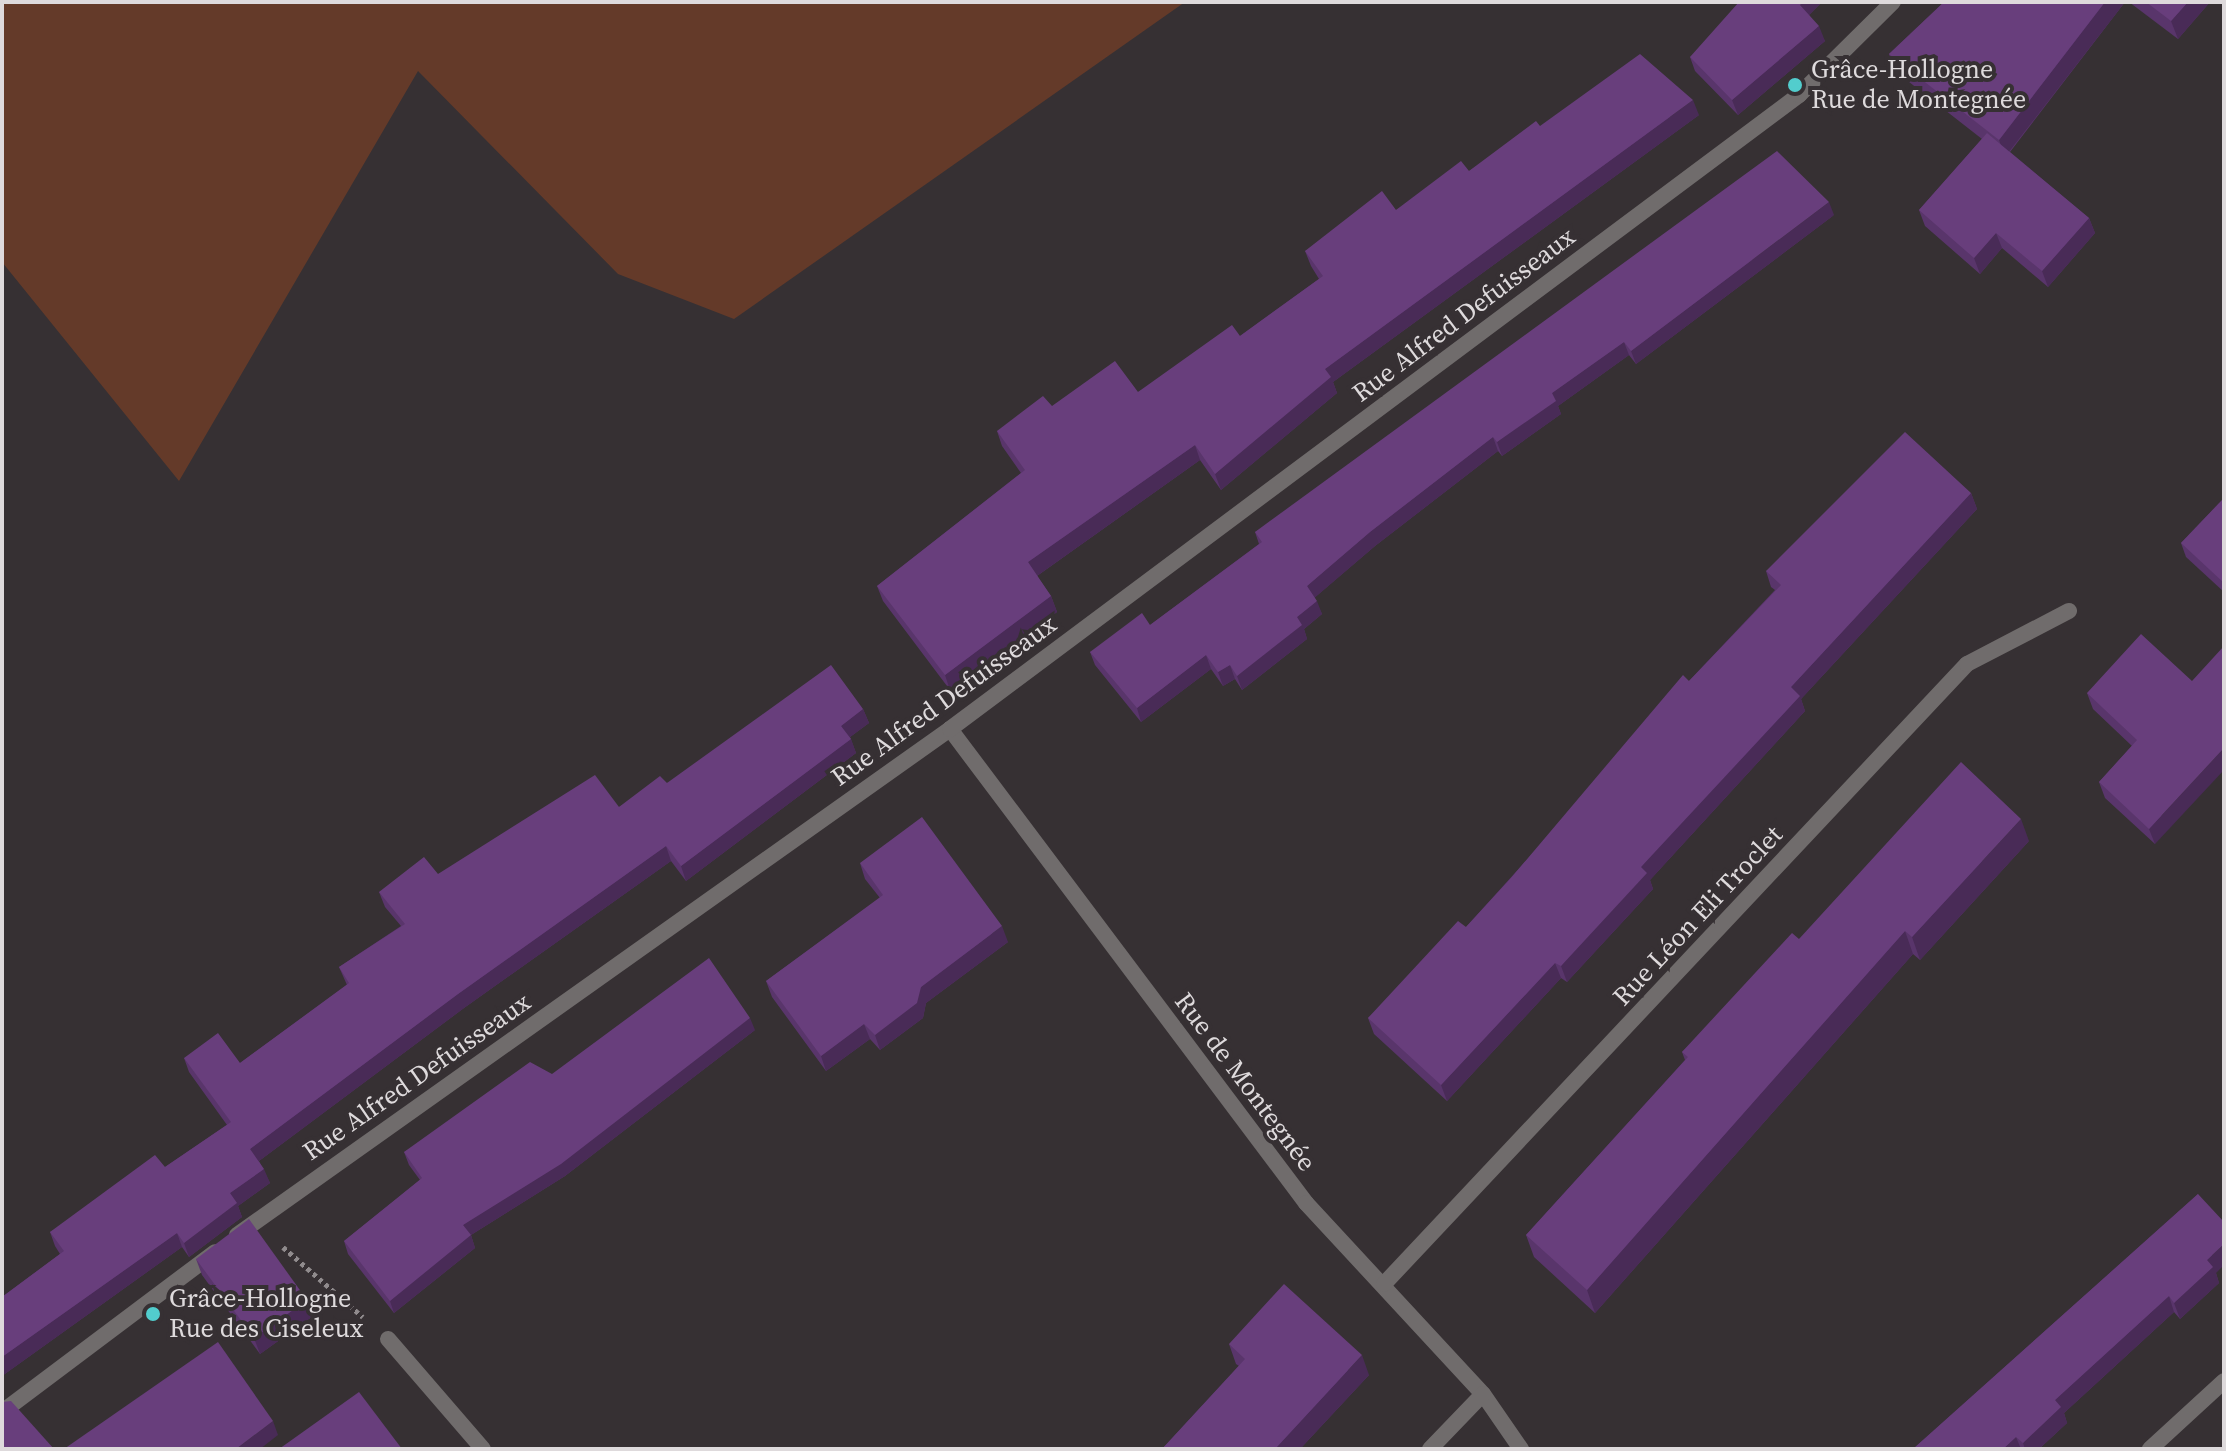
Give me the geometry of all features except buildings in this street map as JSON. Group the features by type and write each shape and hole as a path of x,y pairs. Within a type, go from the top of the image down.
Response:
{"street":[{"name":"Rue Alfred Defuisseaux","path":"2,1412 254,1222 950,729 1799,95 1893,2"},
{"name":"Rue Léon Eli Troclet","path":"1384,1284 1967,664 2069,611"},
{"name":"Rue de Montegnée","path":"950,729 1306,1203 1483,1394 1521,1449"},
{"path":"388,1339 483,1449"},
{"path":"2150,1449 2224,1381"},
{"path":"1430,1449 1483,1394"}],"path":[{"path":"254,1222 388,1339"}],"shaded area":[{"path":"2,2 1185,2 734,319 618,274 418,71 179,481 2,262"}],"place":[{"name":"Grâce-Hollogne Rue de Montegnée","path":"1795,85"},
{"name":"Grâce-Hollogne Rue des Ciseleux","path":"153,1314"}]}
